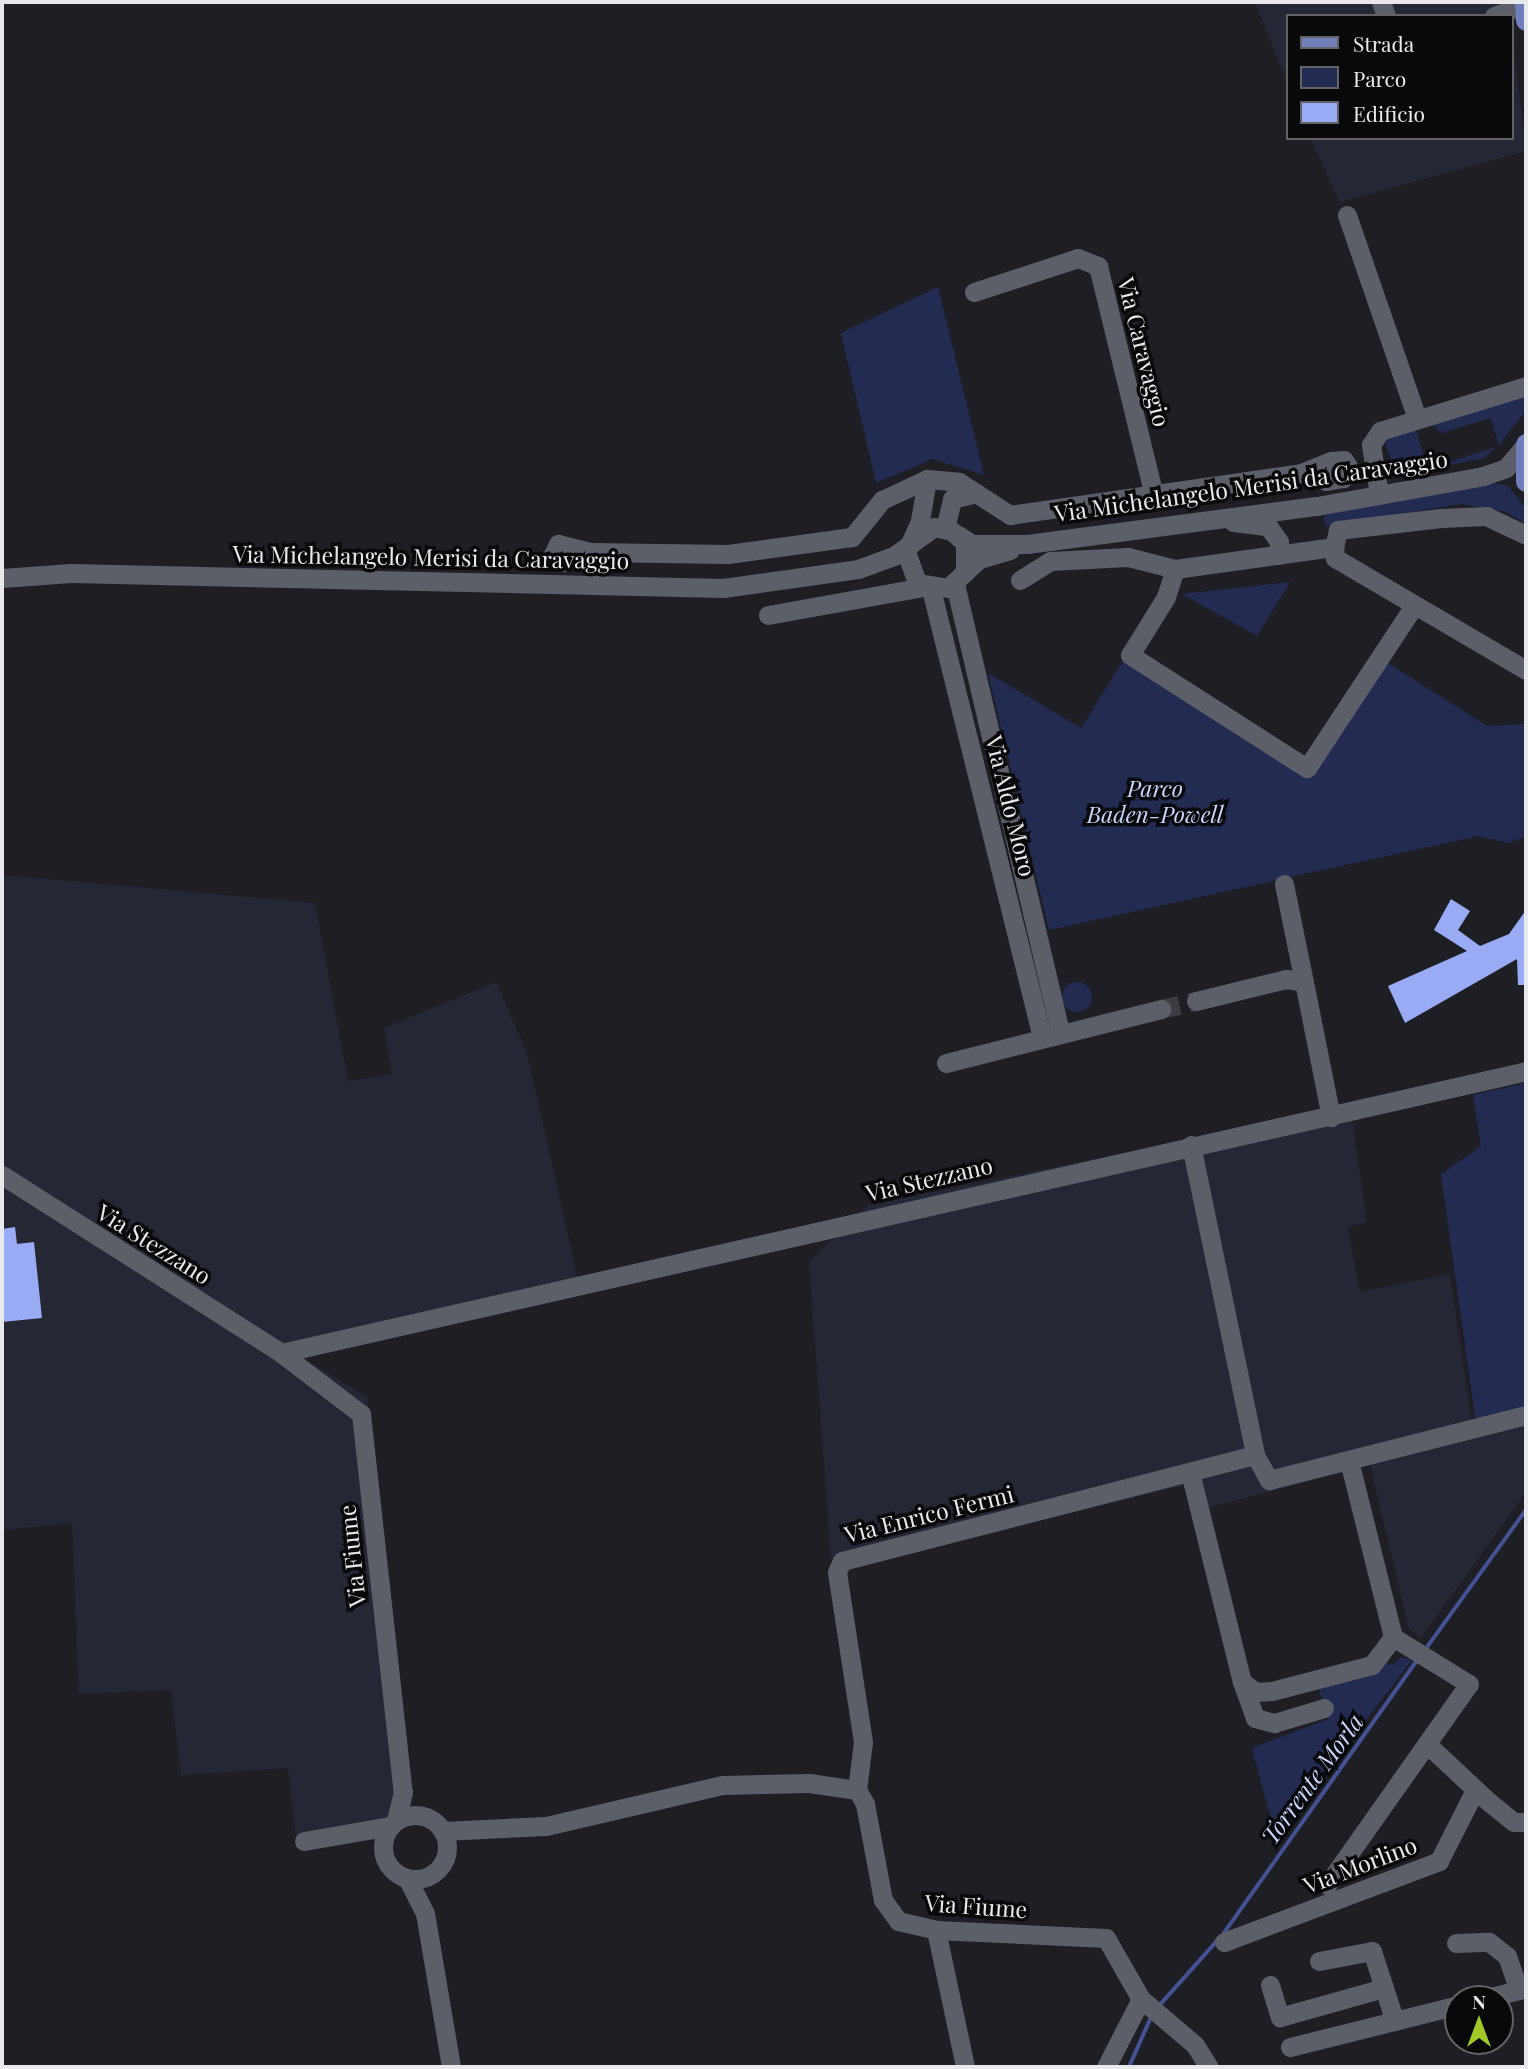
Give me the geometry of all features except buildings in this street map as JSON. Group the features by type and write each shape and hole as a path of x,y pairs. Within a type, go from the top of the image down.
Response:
{"main road":[{"path":"1526,444 1526,482"}],"street":[{"path":"1503,14 1525,9"},
{"path":"1347,215 1416,418"},
{"name":"Via Caravaggio","path":"974,292 1078,258 1098,266 1154,495"},
{"path":"1379,494 1371,446 1380,431 1526,386"},
{"name":"Via Michelangelo Merisi da Caravaggio","path":"2,578 85,573 723,588 858,569 909,543 924,529 949,528 972,544 1027,544 1216,517 1317,506 1482,476 1506,468 1526,444"},
{"name":"Via Michelangelo Merisi da Caravaggio","path":"976,493 1010,515 1301,473"},
{"name":"Via Michelangelo Merisi da Caravaggio","path":"1482,476 1526,482"},
{"path":"590,551 728,554 852,537 882,500 927,479 959,482 976,493"},
{"path":"922,585 905,561 909,543 920,522 927,479"},
{"path":"927,479 949,528 968,553 960,578"},
{"path":"949,528 952,499 976,493"},
{"path":"882,500 908,506 920,522"},
{"path":"1282,555 1284,530 1317,506"},
{"path":"1526,535 1486,516 1441,518 1338,530 1334,547 1335,558 1526,670"},
{"path":"1216,517 1268,526 1279,541 1282,555"},
{"name":"Via Michelangelo Merisi da Caravaggio","path":"768,615 960,578 979,559 1027,544"},
{"name":"Via Michelangelo Merisi da Caravaggio","path":"1020,580 1050,561 1128,557 1175,569 1334,547"},
{"name":"Via Michelangelo Merisi da Caravaggio","path":"858,569 922,585"},
{"path":"1175,569 1166,597 1130,655 1307,768 1414,606"},
{"name":"Via Aldo Moro","path":"960,578 1051,1034"},
{"name":"Via Aldo Moro","path":"922,585 1051,1034"},
{"path":"1284,884 1331,1117"},
{"path":"1196,1001 1286,979 1304,982"},
{"path":"946,1063 1051,1034 1161,1009"},
{"name":"Via Stezzano","path":"2,1175 281,1353 1191,1144 1331,1117 1526,1071"},
{"path":"1191,1144 1255,1455 1269,1480 1526,1415"},
{"name":"Via Fiume","path":"281,1353 361,1415 403,1792 393,1823"},
{"name":"Via Enrico Fermi","path":"857,1790 863,1742 839,1563 1255,1455"},
{"path":"1327,1885 1429,1745 1469,1684 1393,1637 1349,1461"},
{"path":"1191,1472 1242,1682 1255,1718 1274,1723 1324,1708"},
{"path":"1242,1682 1256,1692 1272,1691 1372,1665 1393,1637"},
{"path":"1429,1745 1475,1790 1514,1822 1526,1822"},
{"path":"403,1792 422,1815 443,1831 486,1832 546,1826 722,1785 808,1783 857,1790"},
{"name":"Via Fiume","path":"857,1790 865,1804 886,1908 909,1926 936,1930 1097,1935 1113,1946 1143,2001 1195,2045 1209,2067"},
{"name":"Via Morlino","path":"1224,1942 1439,1861 1475,1790"},
{"path":"304,1841 358,1834 422,1815"},
{"path":"382,1846 393,1823"},
{"path":"425,1913 439,1867 443,1831"},
{"path":"407,1878 439,1867 463,1841 486,1832"},
{"path":"358,1834 382,1846 389,1866 407,1878 425,1913 451,2067"},
{"path":"936,1930 965,2067"},
{"path":"1505,1931 1507,1956 1524,1994"},
{"path":"1456,1943 1489,1942 1507,1956"},
{"path":"1320,1961 1372,1951 1395,2021"},
{"path":"1270,1985 1280,2017 1384,1988"},
{"path":"1106,2067 1143,2001"},
{"path":"1290,2047 1444,2009"}],"shaded area":[{"path":"1255,2 1509,2 1510,14 1286,14 1286,80"},
{"path":"1514,50 1526,151 1340,202 1311,140 1514,140"},
{"path":"2,875 315,903 348,1081 392,1074 384,1028 496,982 527,1053 578,1280 301,1357 367,1397 414,1822 296,1838 288,1768 181,1775 171,1690 79,1694 72,1523 2,1530"},
{"path":"1350,1107 1367,1222 1348,1227 1360,1292 1450,1274 1472,1424 1526,1414 1526,1492 1421,1638 1409,1629 1370,1465 1192,1512 1185,1485 845,1568 831,1557 809,1262 869,1205"}],"green space":[{"path":"938,287 984,475 933,459 876,483 841,333"},
{"path":"1526,392 1526,410 1499,445 1491,418 1441,433 1430,422"},
{"path":"1415,427 1428,469 1392,462 1385,443 1392,432"},
{"path":"1497,447 1484,458 1428,469"},
{"path":"1482,481 1508,486 1526,508 1526,524 1506,512 1461,504 1325,526 1324,515 1302,518"},
{"path":"1290,582 1257,636 1182,594"},
{"name":"Parco Baden-Powell","path":"1125,658 1309,776 1385,661 1487,726 1526,724 1526,836 1508,843 1478,836 1049,930 988,673 1081,728"},
{"path":"1077,982 1088,986 1092,997 1088,1008 1077,1012 1066,1008 1062,997 1066,986"},
{"path":"1526,1083 1526,1409 1476,1423 1441,1174 1481,1146 1473,1095"},
{"path":"1400,1657 1412,1660 1276,1838 1252,1748 1328,1719 1319,1690 1380,1661 1393,1665"}],"waterway":[{"name":"Torrente Morla","path":"1425,1650 1526,1510"},
{"name":"Torrente Morla","path":"1224,1933 1418,1659"},
{"name":"Torrente Morla","path":"1159,2006 1217,1941"},
{"name":"Torrente Morla","path":"1129,2067 1152,2015"}],"tunnel":[{"path":"1161,1009 1196,1001"}]}
